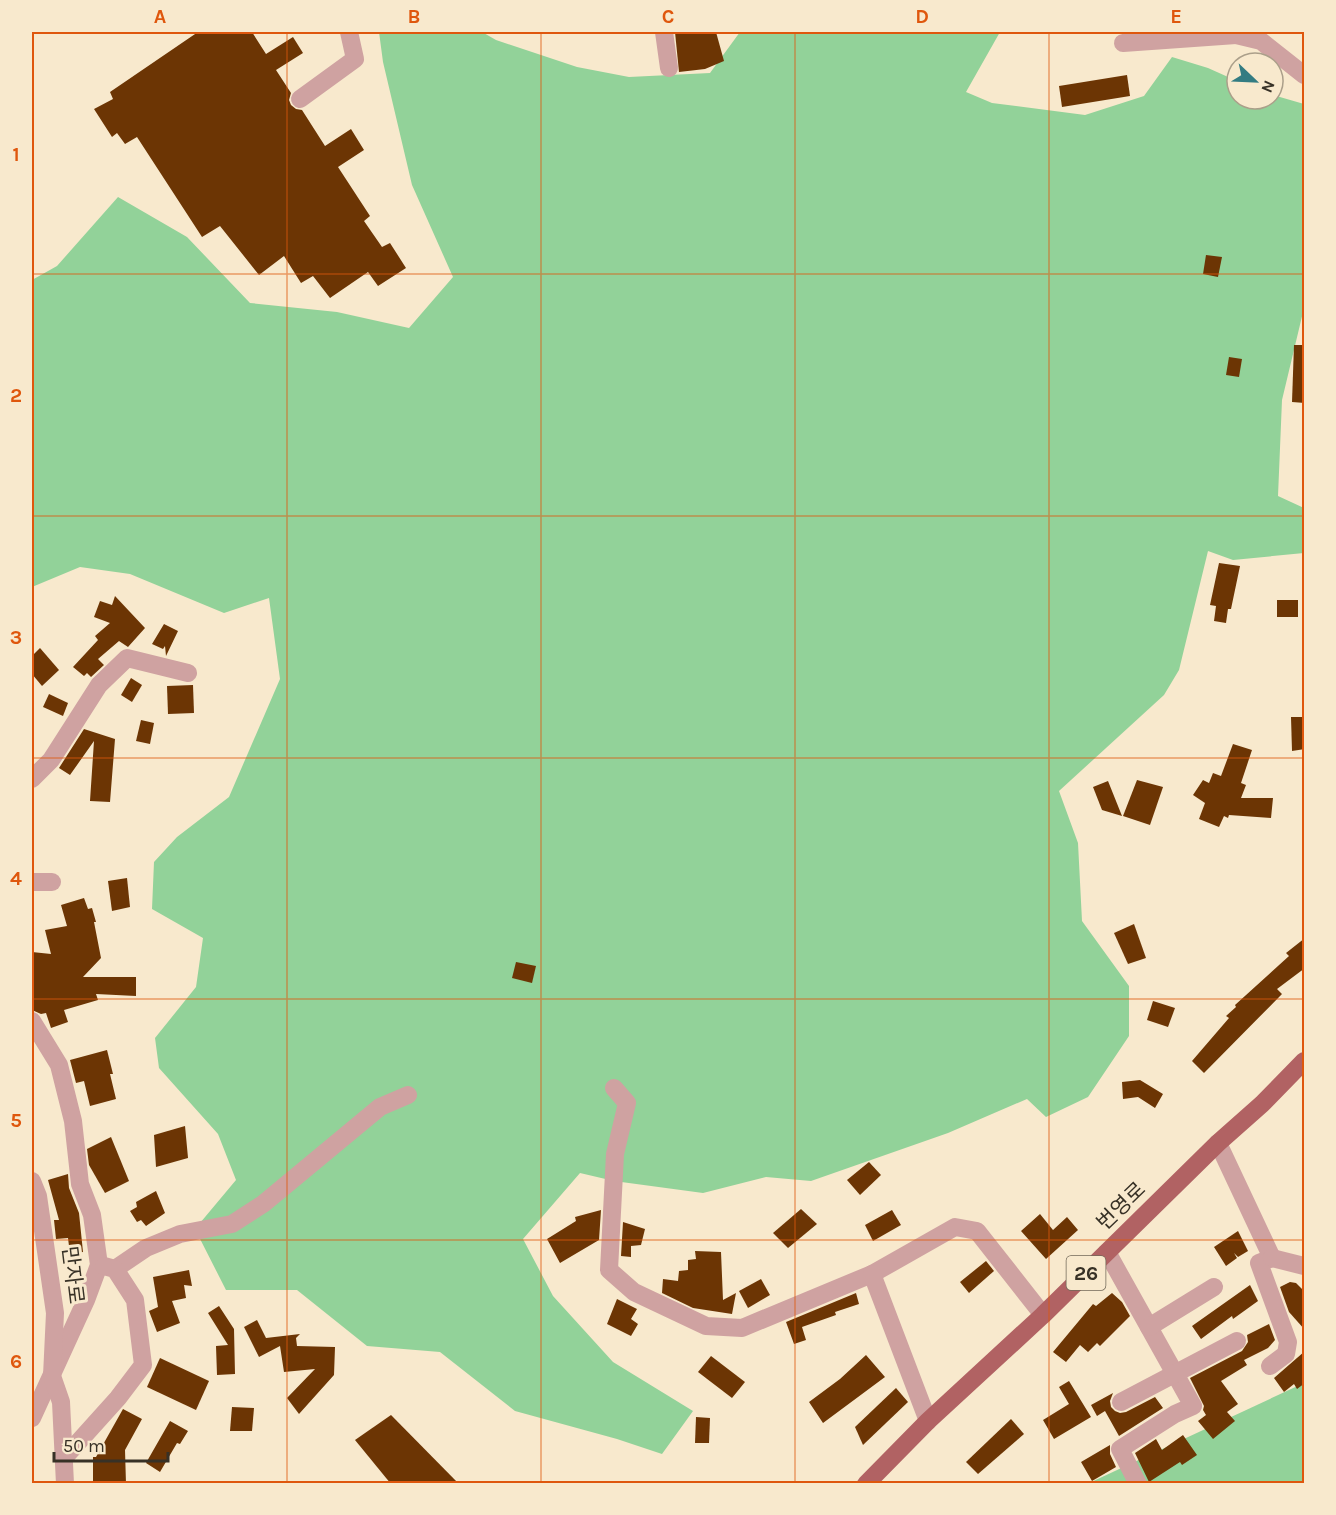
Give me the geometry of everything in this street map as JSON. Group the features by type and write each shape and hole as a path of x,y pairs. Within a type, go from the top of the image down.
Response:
{"main road":[{"name":"번영로","path":"866,1484 928,1421 1044,1315 1218,1143 1305,1061"}],"street":[{"path":"300,99 355,59 349,32"},
{"path":"664,32 669,68"},
{"path":"1123,43 1234,33 1261,41 1305,75"},
{"path":"32,779 51,760 99,685 127,658 188,673"},
{"path":"32,882 52,882"},
{"path":"32,1021 59,1065 73,1121 80,1184 92,1215 107,1267 135,1300 143,1365 118,1398 64,1458"},
{"path":"614,1088 627,1102 615,1154 609,1270 633,1292 706,1326 742,1328 872,1275 955,1227 977,1231 1044,1315"},
{"path":"32,1419 86,1300 107,1267 180,1234 232,1224 263,1204 380,1107 408,1095"},
{"path":"1218,1143 1272,1258"},
{"name":"만자로","path":"32,1181 55,1313 52,1376 61,1402 65,1484"},
{"path":"1107,1252 1193,1406 1175,1414 1120,1449 1138,1484"},
{"path":"1270,1366 1286,1354 1288,1342 1259,1263 1272,1258 1305,1266"},
{"path":"872,1275 928,1421"},
{"path":"1149,1327 1214,1287"},
{"path":"1121,1402 1237,1341"}],"green space":[{"path":"379,32 482,32 496,40 577,67 629,77 710,73 740,32 1000,32 966,92 992,103 1085,115 1144,96 1172,57 1225,76 1225,111 1285,111 1285,98 1304,104 1304,308 1282,400 1278,496 1304,508 1304,553 1233,560 1208,551 1179,670 1164,695 1059,791 1078,843 1082,921 1129,986 1129,1036 1088,1097 1046,1117 1027,1099 948,1133 811,1181 766,1177 703,1193 614,1181 580,1173 523,1239 553,1296 613,1362 693,1411 662,1454 515,1411 440,1352 367,1346 297,1290 226,1290 195,1229 236,1180 218,1134 159,1068 155,1038 196,987 203,938 152,909 154,862 177,837 229,797 280,679 269,598 224,613 130,574 80,567 32,587 32,280 57,266 118,197 187,237 250,303 337,312 409,328 453,277 412,185 383,62"},
{"path":"1304,1383 1304,1483 1087,1484"}],"building":[{"path":"198,32 252,32 266,54 293,37 303,53 276,70 291,93 289,100 291,105 302,110 325,146 351,129 364,150 338,167 370,216 364,221 382,247 390,243 406,268 378,286 368,272 330,298 313,276 301,283 284,256 259,275 220,226 202,237 137,137 125,144 117,133 112,137 94,109 113,99 110,92"},
{"path":"675,32 716,32 724,61 705,69 679,72"},
{"path":"1127,75 1130,96 1062,107 1059,86"},
{"path":"1206,255 1222,257 1218,277 1203,274"},
{"path":"1294,345 1305,345 1305,403 1292,402"},
{"path":"1229,357 1242,359 1239,377 1226,375"},
{"path":"1219,563 1240,566 1226,623 1214,621 1216,606 1210,605"},
{"path":"115,596 145,628 128,647 119,641 98,659 104,665 91,677 87,673 84,676 73,667 98,640 95,636 110,623 94,617 100,601 112,605"},
{"path":"1277,600 1298,600 1298,617 1277,617"},
{"path":"164,624 178,631 166,656 165,646 163,649 152,644"},
{"path":"40,648 59,670 42,686 32,674 32,656"},
{"path":"131,678 142,685 132,702 121,695"},
{"path":"193,685 194,713 168,714 167,686"},
{"path":"49,694 68,703 63,716 43,707"},
{"path":"1291,717 1303,717 1305,749 1292,751"},
{"path":"141,720 154,723 150,744 136,741"},
{"path":"84,729 115,739 110,802 90,801 94,741 70,775 59,768"},
{"path":"1233,744 1252,750 1241,783 1246,785 1241,798 1273,798 1271,818 1229,815 1228,818 1224,816 1219,827 1199,819 1205,803 1193,795 1203,780 1209,783 1213,773 1221,776"},
{"path":"1137,780 1163,787 1150,825 1123,816"},
{"path":"1108,781 1122,816 1102,810 1093,787"},
{"path":"127,878 130,907 112,911 108,881"},
{"path":"84,898 88,909 92,908 96,922 94,922 101,958 83,977 136,977 136,996 96,994 98,1000 64,1010 68,1022 51,1028 46,1013 41,1014 32,1010 32,952 51,954 45,930 67,926 61,905"},
{"path":"1134,924 1146,958 1128,964 1114,933"},
{"path":"1305,938 1305,968 1277,989 1282,994 1204,1073 1192,1061 1229,1018 1226,1016 1236,1007 1235,1005 1289,956 1286,953"},
{"path":"516,962 536,966 532,983 512,978"},
{"path":"1153,1001 1175,1008 1168,1027 1147,1020"},
{"path":"107,1050 116,1099 90,1106 84,1081 76,1083 70,1060"},
{"path":"1140,1080 1163,1094 1155,1108 1138,1097 1123,1099 1122,1082"},
{"path":"185,1126 188,1158 156,1167 154,1135"},
{"path":"111,1137 129,1181 105,1193 89,1165 87,1149"},
{"path":"869,1162 881,1175 860,1195 847,1180"},
{"path":"68,1174 69,1188 79,1213 83,1252 70,1254 68,1238 56,1239 54,1220 59,1220 48,1180"},
{"path":"156,1191 165,1213 146,1226 141,1220 137,1222 130,1211 137,1207 136,1202"},
{"path":"801,1209 817,1224 788,1248 773,1233"},
{"path":"601,1210 599,1240 560,1263 547,1239 576,1221 575,1217"},
{"path":"892,1210 901,1225 873,1241 865,1225"},
{"path":"1040,1214 1053,1230 1067,1217 1078,1230 1046,1259 1021,1231"},
{"path":"623,1222 645,1229 641,1245 631,1246 631,1257 621,1256"},
{"path":"1238,1231 1248,1251 1238,1257 1234,1253 1237,1258 1226,1266 1214,1247"},
{"path":"695,1251 721,1252 723,1300 736,1293 732,1314 693,1308 662,1293 663,1279 678,1281 679,1271 688,1270 688,1260 696,1259"},
{"path":"986,1261 994,1271 969,1293 960,1282"},
{"path":"189,1270 192,1286 184,1285 186,1298 172,1301 180,1323 157,1332 149,1311 158,1307 153,1277"},
{"path":"761,1279 770,1295 748,1308 739,1291"},
{"path":"1290,1282 1296,1283 1305,1292 1305,1330 1289,1312 1280,1287"},
{"path":"1250,1285 1258,1301 1233,1319 1232,1316 1201,1339 1192,1326"},
{"path":"856,1293 859,1304 802,1327 806,1340 794,1344 786,1322"},
{"path":"1112,1293 1122,1302 1130,1316 1100,1346 1097,1343 1088,1352 1080,1345 1066,1362 1053,1352 1093,1304 1096,1306"},
{"path":"617,1299 637,1309 631,1319 638,1324 631,1336 607,1324"},
{"path":"219,1306 234,1329 235,1374 217,1375 216,1346 228,1345 208,1313"},
{"path":"257,1320 266,1338 300,1334 296,1338 297,1346 335,1347 334,1375 299,1414 287,1398 315,1369 284,1372 280,1346 259,1357 244,1327"},
{"path":"1269,1324 1275,1340 1268,1348 1244,1360 1247,1365 1221,1381 1238,1404 1227,1412 1235,1421 1213,1439 1198,1421 1206,1415 1190,1378 1242,1351 1248,1342 1247,1335"},
{"path":"1305,1351 1305,1383 1297,1389 1294,1384 1284,1392 1274,1378"},
{"path":"866,1355 885,1377 823,1423 809,1402 840,1379"},
{"path":"711,1356 745,1382 732,1398 698,1372"},
{"path":"160,1358 209,1381 196,1410 147,1387"},
{"path":"1069,1381 1091,1417 1054,1439 1043,1420 1069,1404 1059,1387"},
{"path":"896,1388 908,1402 863,1445 855,1427"},
{"path":"1113,1393 1110,1401 1111,1407 1120,1413 1155,1397 1163,1408 1119,1436 1105,1411 1097,1416 1091,1405"},
{"path":"232,1407 254,1408 252,1431 230,1431"},
{"path":"123,1409 142,1419 125,1450 126,1484 93,1484 93,1457 96,1457"},
{"path":"391,1415 459,1484 391,1484 355,1440"},
{"path":"696,1417 710,1418 709,1443 695,1443"},
{"path":"1011,1419 1024,1434 978,1474 966,1462"},
{"path":"170,1421 188,1431 180,1444 177,1443 160,1472 146,1463"},
{"path":"1183,1435 1197,1455 1182,1465 1180,1462 1149,1482 1135,1453 1156,1439 1162,1450"},
{"path":"1110,1445 1110,1454 1116,1467 1092,1481 1081,1462"}]}
